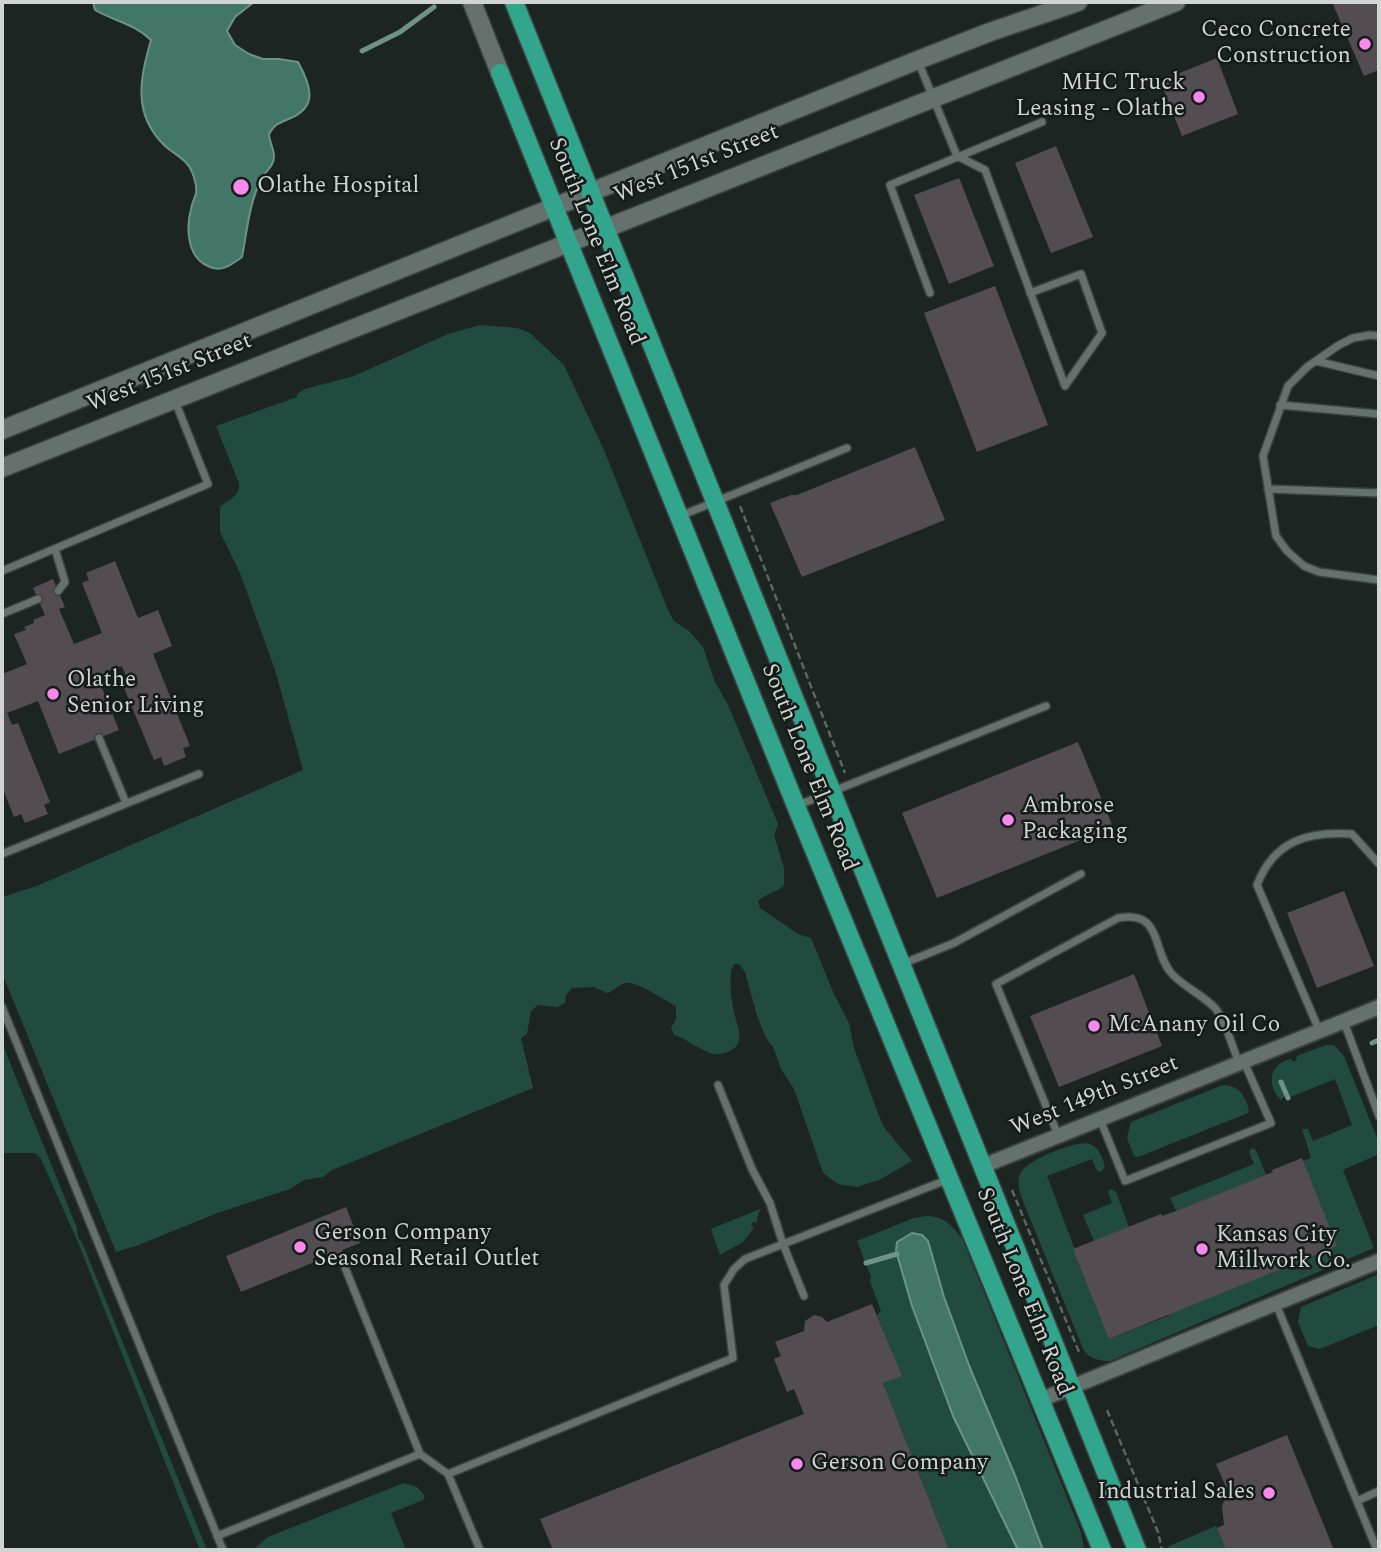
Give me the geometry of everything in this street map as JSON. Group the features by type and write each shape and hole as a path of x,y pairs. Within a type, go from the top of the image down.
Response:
{"main road":[{"name":"South Lone Elm Road","path":"472,2 796,806 1102,1550"},
{"name":"South Lone Elm Road","path":"514,2 717,502 841,789 902,964 1137,1550"},
{"name":"West 151st Street","path":"2,430 918,60 1078,2"},
{"name":"West 151st Street","path":"2,468 1176,2"}],"street":[{"name":"West 149th Street","path":"983,1166 1379,1007"},
{"path":"1040,1400 1379,1261"}],"lane":[{"path":"918,60 957,156 985,170 1030,293 1047,339 1065,386 1102,332 1081,274 1030,293"},
{"path":"930,293 890,184 1042,122"},
{"path":"1379,336 1353,338 1339,345 1287,386 1264,456 1276,536 1296,559 1319,572 1379,580"},
{"path":"1316,361 1379,376"},
{"path":"2,571 208,484 174,398"},
{"path":"1280,405 1379,414"},
{"path":"680,516 847,448"},
{"path":"1268,489 1379,493"},
{"path":"55,549 65,582 58,591"},
{"path":"2,614 38,599"},
{"path":"796,806 1046,706"},
{"path":"99,738 126,803"},
{"path":"2,854 199,774"},
{"path":"1320,1031 1256,884 1264,865 1282,847 1307,837 1333,833 1352,834 1379,864"},
{"path":"902,964 954,943 1081,874"},
{"path":"1058,1136 996,984 1118,918 1131,916 1141,918 1150,925 1170,973 1216,1009 1270,1123 1125,1181 1100,1119"},
{"path":"2,1007 223,1550"},
{"path":"1343,1021 1379,1116"},
{"path":"1368,1088 1379,1084"},
{"path":"719,1085 752,1169 770,1203 804,1296"},
{"path":"448,1474 733,1358 724,1285 734,1269 745,1259 949,1178"},
{"path":"344,1265 421,1454 448,1474 480,1550"},
{"path":"1276,1303 1377,1550"},
{"path":"217,1536 421,1454"},
{"path":"1357,1501 1379,1491"}],"path":[{"path":"735,494 841,789"},
{"path":"1013,1190 1079,1353"},
{"path":"1107,1410 1158,1532 1162,1550"}],"shaded area":[{"path":"93,2 254,2 235,17 227,31 235,45 263,59 298,62 308,86 309,101 300,113 278,124 269,134 274,160 261,180 254,198 242,257 230,265 213,268 196,256 189,233 189,217 196,191 193,174 187,164 154,134 147,121 143,109 142,82 151,40 131,26 95,10"},
{"path":"480,325 517,328 530,333 564,365 604,450 668,610 674,621 689,631 703,647 715,682 728,705 778,824 774,835 784,868 784,885 758,901 760,908 798,934 811,938 849,1023 854,1048 881,1121 912,1161 879,1180 857,1187 838,1184 823,1173 794,1089 781,1069 758,1019 745,972 739,964 734,964 731,991 740,1037 736,1047 730,1051 714,1054 674,1035 671,1028 676,1019 676,1006 637,985 623,984 607,993 594,987 572,988 566,995 565,1003 557,1007 538,1005 531,1011 527,1034 521,1038 533,1088 332,1170 323,1177 304,1180 290,1189 116,1252 2,973 2,897 37,886 303,770 275,670 240,573 220,532 220,507 236,495 239,483 216,426 297,397 297,394 305,389 354,376 448,334"},
{"path":"2,1043 77,1228 78,1238 82,1242 207,1550 200,1550 77,1240 41,1159 35,1153 2,1153"},
{"path":"1326,1045 1334,1045 1344,1056 1379,1143 1379,1154 1343,1170 1374,1248 1110,1361 1102,1361 1087,1354 1024,1204 1019,1184 1021,1172 1033,1162 1065,1147 1084,1143 1096,1148 1105,1166 1101,1172 1097,1171 1092,1159 1047,1176 1109,1339 1168,1316 1303,1161 1311,1158 1302,1129 1308,1129 1313,1141 1352,1125 1335,1079 1290,1097 1282,1080 1279,1082 1285,1096 1281,1100 1273,1088 1272,1076 1278,1065 1291,1059 1293,1062 1299,1055"},
{"path":"1223,1085 1234,1087 1240,1092 1249,1109 1248,1113 1138,1157 1134,1156 1127,1138 1131,1122"},
{"path":"1252,1148 1256,1150 1266,1175 1176,1211 1170,1198 1254,1164 1249,1152"},
{"path":"1110,1189 1116,1192 1129,1227 1094,1241 1083,1215 1112,1203 1108,1192"},
{"path":"760,1209 756,1223 753,1222 751,1226 754,1228 743,1242 720,1255 711,1229"},
{"path":"926,1216 947,1222 962,1238 1081,1532 1084,1550 949,1550 883,1383 901,1376 877,1315 881,1311 857,1241 914,1218"},
{"path":"912,1233 922,1235 928,1241 944,1297 970,1368 1043,1550 1018,1550 953,1416 912,1306 896,1251 897,1242"},
{"path":"1379,1274 1379,1325 1320,1349 1308,1346 1298,1322 1301,1307"},
{"path":"404,1483 417,1487 425,1496 423,1500 391,1513 406,1550 253,1550 268,1537"},
{"path":"1216,1526 1226,1550 1169,1550 1169,1546"}],"building":[{"name":"Ceco Concrete Construction","path":"1332,2 1379,2 1379,70 1364,76"},
{"name":"MHC Truck Leasing - Olathe","path":"1217,58 1238,114 1182,136 1160,81"},
{"path":"1056,146 1093,237 1051,253 1015,163"},
{"path":"959,178 994,266 949,284 914,195"},
{"path":"995,286 1048,425 977,452 924,313"},
{"path":"915,447 945,520 802,577 770,503 797,495"},
{"name":"Olathe Senior Living","path":"115,561 138,618 158,610 172,646 153,654 190,746 183,748 186,757 164,766 161,757 154,760 121,681 127,679 122,666 90,679 93,686 100,683 119,730 59,754 38,701 7,713 12,725 18,723 50,802 44,805 48,814 25,823 21,814 14,817 2,787 2,674 27,664 14,634 26,630 24,627 45,615 33,588 53,579 65,607 59,609 74,644 102,633 82,583 89,580 86,573"},
{"name":"Ambrose Packaging","path":"1078,742 1113,827 937,898 902,813"},
{"path":"1344,891 1374,966 1317,988 1287,913"},
{"name":"McAnany Oil Co","path":"1134,974 1162,1046 1059,1087 1030,1016"},
{"name":"Kansas City Millwork Co.","path":"1302,1158 1337,1246 1109,1339 1073,1249 1161,1214 1162,1216 1176,1211"},
{"name":"Gerson Company Seasonal Retail Outlet","path":"346,1207 360,1243 342,1250 347,1261 339,1265 334,1254 241,1292 226,1256"},
{"name":"Gerson Company","path":"872,1304 902,1376 883,1383 949,1550 553,1550 540,1519 804,1414 794,1389 787,1392 774,1359 781,1356 775,1342 804,1331 805,1321 814,1315 827,1322"},
{"name":"Industrial Sales","path":"1287,1435 1334,1550 1226,1550 1217,1528 1224,1525 1222,1506 1228,1492 1216,1464"}],"waterway":[{"path":"362,51 400,32 434,7"},
{"path":"1372,1043 1379,1040"},
{"path":"1281,1082 1288,1098"},
{"path":"866,1263 897,1254"}],"place":[{"name":"Ceco Concrete Construction","path":"1365,44"},
{"name":"MHC Truck Leasing - Olathe","path":"1199,97"},
{"name":"Olathe Hospital","path":"241,187"},
{"name":"Olathe Senior Living","path":"53,694"},
{"name":"Ambrose Packaging","path":"1008,820"},
{"name":"McAnany Oil Co","path":"1094,1026"},
{"name":"Gerson Company Seasonal Retail Outlet","path":"300,1247"},
{"name":"Kansas City Millwork Co.","path":"1202,1249"},
{"name":"Gerson Company","path":"797,1464"},
{"name":"Industrial Sales","path":"1269,1493"}]}
